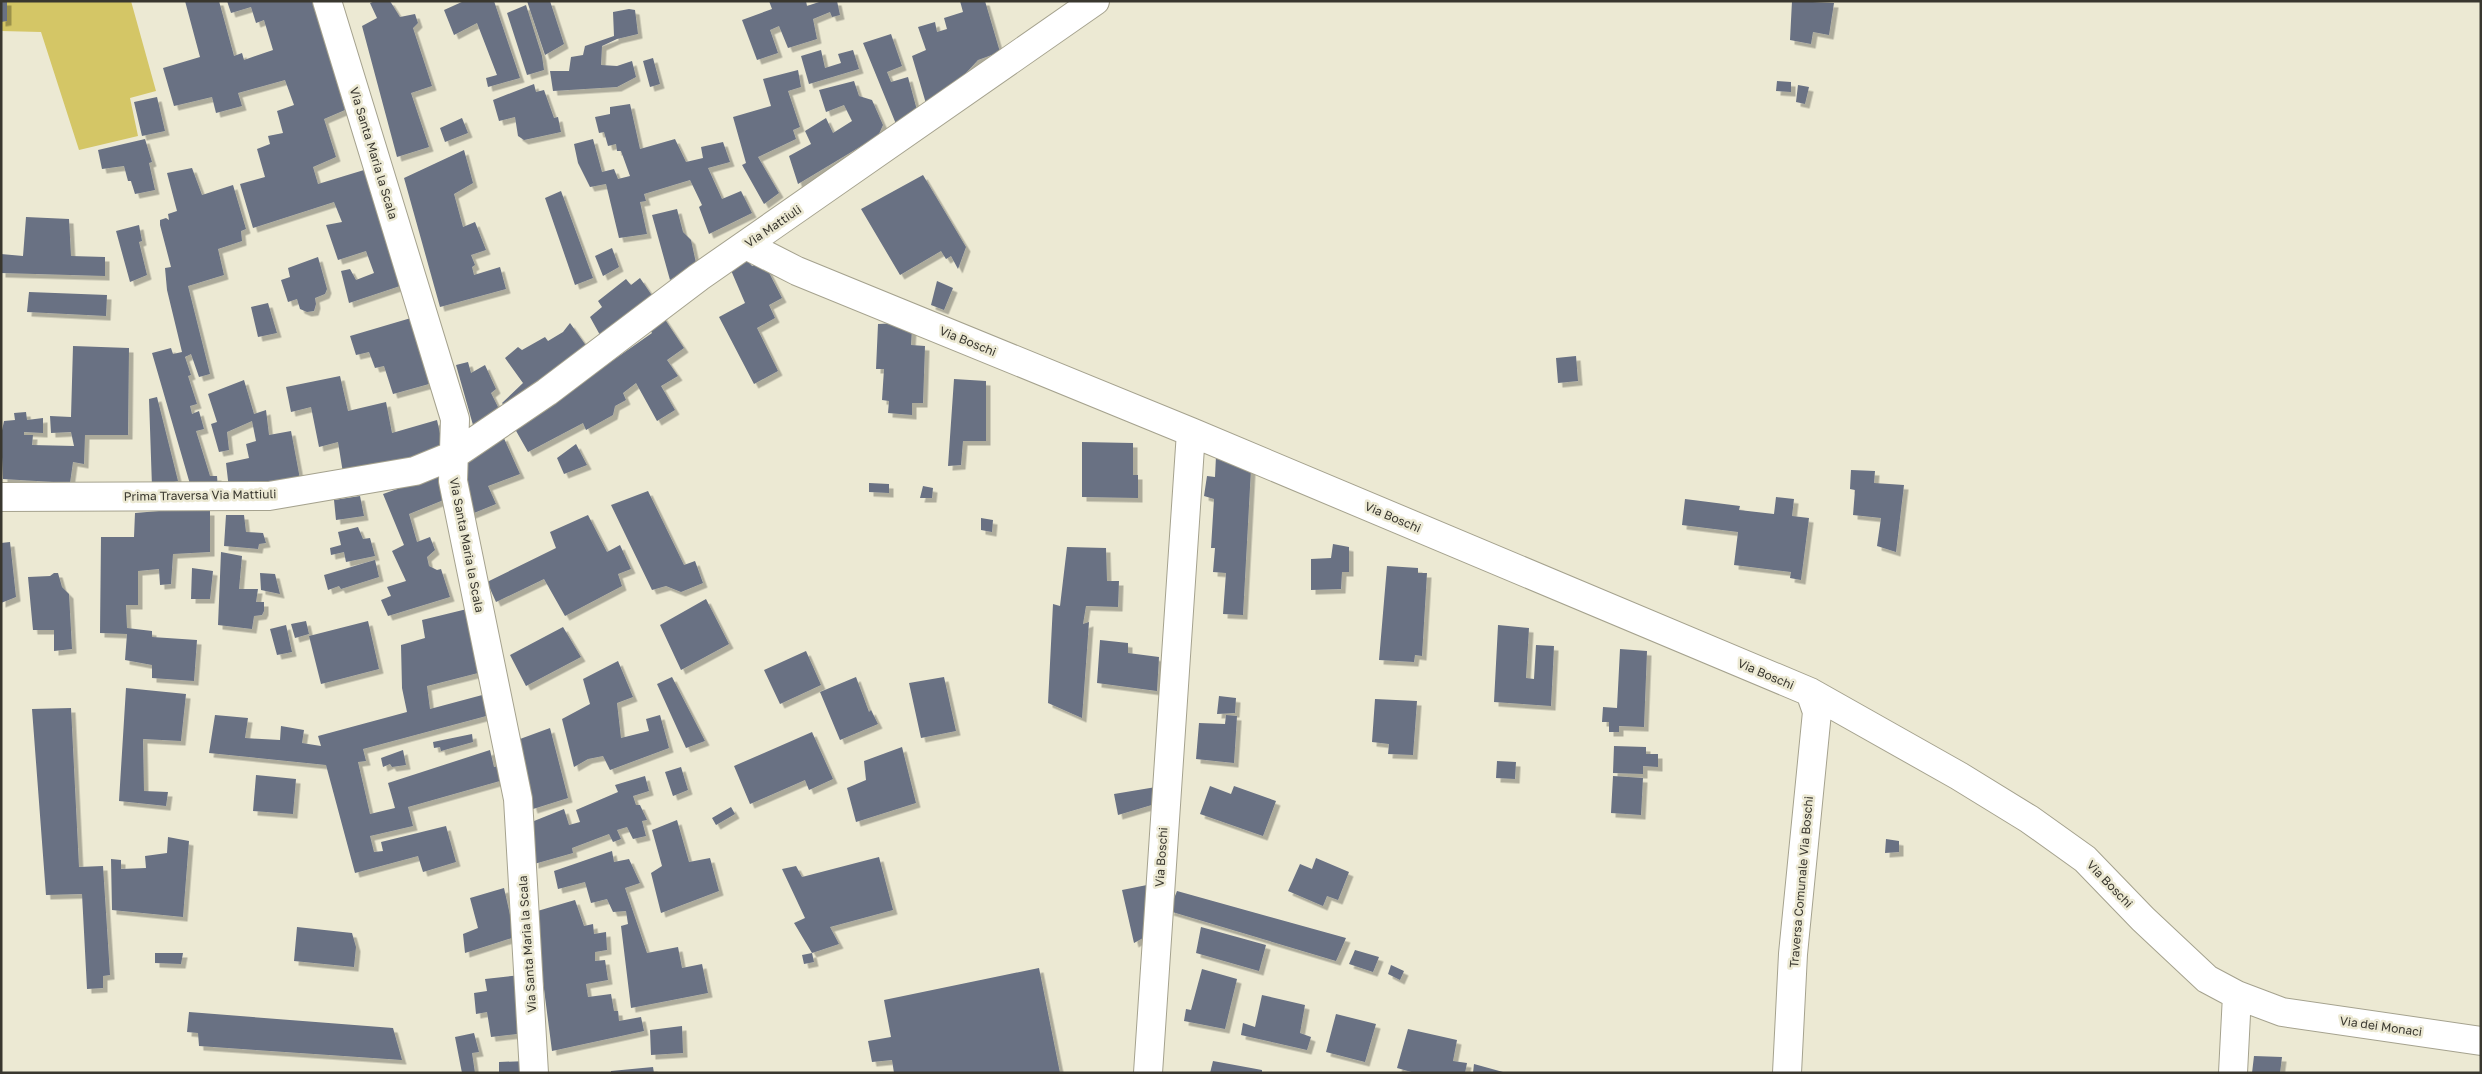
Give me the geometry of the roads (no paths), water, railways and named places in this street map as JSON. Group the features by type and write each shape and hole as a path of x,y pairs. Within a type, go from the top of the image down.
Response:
{"street":[{"name":"Via Santa Maria la Scala","path":"327,1 455,420 453,480 518,799 534,1073"},
{"name":"Via Mattiuli","path":"454,455 547,392 691,283 1095,1"},
{"name":"Via Boschi","path":"746,245 797,271 1192,432 1810,692 1959,776 2029,819 2086,859 2143,920 2207,980 2236,995 2282,1012"},
{"name":"Via Boschi","path":"1148,1073 1192,432"},
{"name":"Prima Traversa Via Mattiuli","path":"1,497 269,496 415,471 454,455"},
{"name":"Traversa Comunale Via Boschi","path":"1787,1073 1794,954 1817,712 1810,692"},
{"path":"2233,1073 2236,995"},
{"name":"Via dei Monaci","path":"2282,1012 2481,1041"}]}
